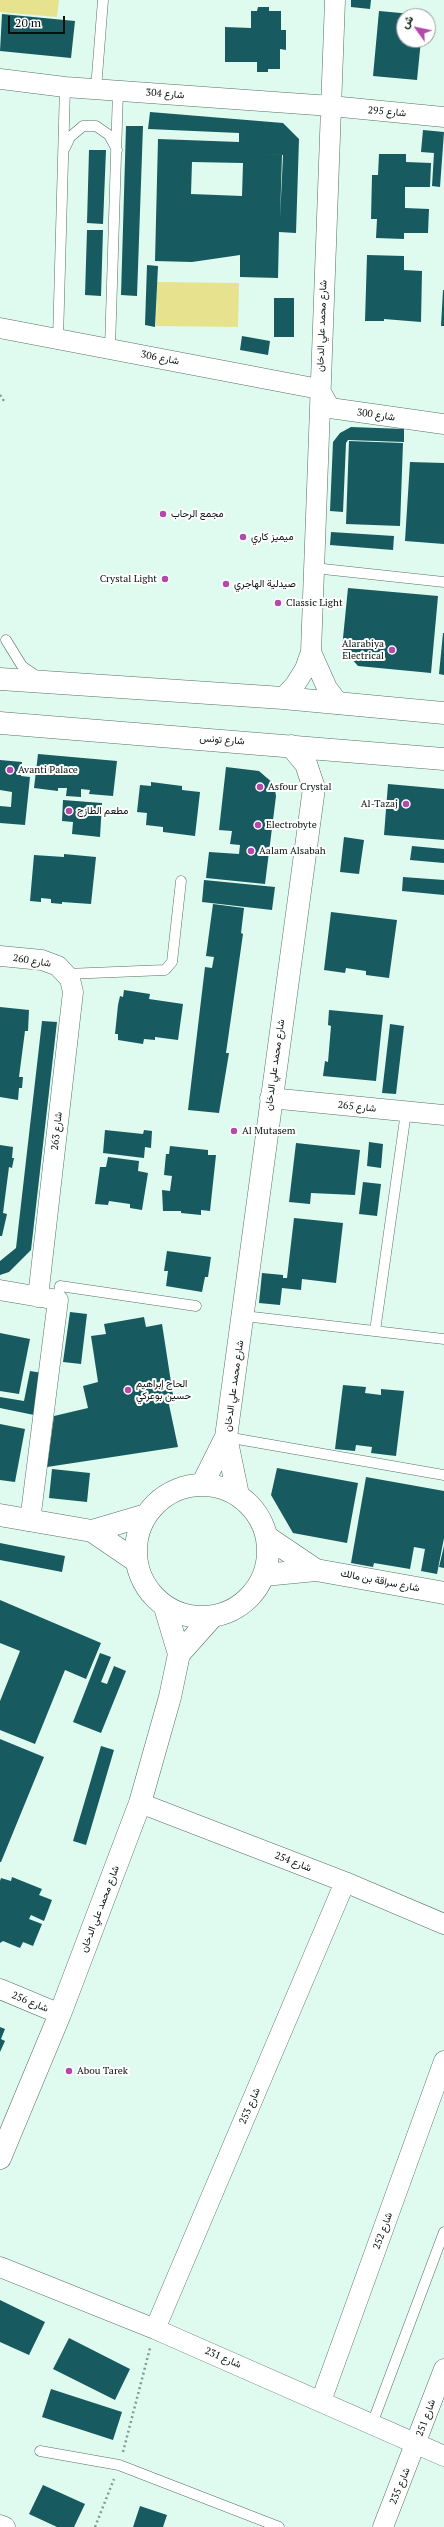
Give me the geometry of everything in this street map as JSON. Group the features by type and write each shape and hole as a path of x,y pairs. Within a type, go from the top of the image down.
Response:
{"street":[{"name":"شارع محمد علي الدخان","path":"282,698 295,685 305,669 311,652 319,389 335,0"},
{"name":"شارع 304","path":"0,79 65,87 331,106"},
{"name":"شارع 295","path":"331,106 444,117"},
{"name":"شارع 306","path":"0,328 319,389"},
{"name":"شارع 300","path":"319,389 330,408 444,424"},
{"name":"شارع محمد علي الدخان","path":"311,652 326,688 339,704"},
{"path":"0,679 49,681 282,698 444,713"},
{"name":"شارع تونس","path":"0,723 444,759"},
{"name":"شارع محمد علي الدخان","path":"291,746 306,764 314,788"},
{"name":"شارع محمد علي الدخان","path":"202,1485 226,1437 244,1316 270,1098 314,788 338,750"},
{"name":"شارع 260","path":"0,956 49,962 64,971"},
{"name":"شارع 263","path":"38,1297 73,992 64,971"},
{"name":"شارع 265","path":"270,1098 444,1115"},
{"path":"0,1290 58,1300 30,1521"},
{"name":"شارع محمد علي الدخان","path":"226,1437 238,1495"},
{"path":"202,1485 221,1488 238,1495 256,1513 267,1537 268,1550 264,1575 254,1592 239,1606 228,1612 212,1617 189,1616 165,1607 147,1589 136,1561 137,1540 146,1515 154,1505 170,1493 188,1486 202,1485"},
{"path":"0,1515 92,1531 136,1561"},
{"path":"92,1531 146,1515"},
{"name":"شارع سراقة بن مالك","path":"267,1537 316,1570"},
{"name":"شارع سراقة بن مالك","path":"264,1575 316,1570 444,1593"},
{"name":"شارع محمد علي الدخان","path":"0,2158 60,2014 140,1803 170,1697 179,1654 165,1607"},
{"name":"شارع محمد علي الدخان","path":"179,1654 212,1617"},
{"name":"شارع 254","path":"140,1803 345,1882 444,1924"},
{"name":"شارع 253","path":"155,2329 345,1882"},
{"name":"شارع 256","path":"0,1989 60,2014"},
{"name":"شارع 252","path":"322,2401 444,2061"},
{"name":"شارع 231","path":"0,2267 155,2329 322,2401 444,2456"},
{"name":"شارع 251","path":"416,2444 444,2369"},
{"name":"شارع 235","path":"383,2527 416,2444"},
{"path":"0,2525 5,2527"}],"lane":[{"path":"96,89 103,0"},
{"path":"58,339 65,87"},
{"path":"110,348 118,150 118,91"},
{"path":"64,151 70,137 82,126 96,126 109,135 118,150"},
{"path":"314,568 444,582"},
{"path":"6,640 22,666 34,675 49,681"},
{"path":"64,971 165,970 172,962 180,881"},
{"path":"375,1331 406,1112"},
{"path":"58,1300 60,1286 196,1306"},
{"path":"244,1316 444,1339"},
{"path":"226,1437 444,1475"},
{"path":"372,2424 444,2232"},
{"path":"40,2451 119,2465 279,2527"}],"path":[{"path":"0,394 4,400"},
{"path":"95,2527 119,2465 155,2329"}],"shaded area":[{"path":"0,0 59,0 57,17 0,12"},
{"path":"157,282 239,283 238,327 156,326"}],"building":[{"path":"351,0 371,0 370,9 351,7"},
{"path":"258,7 269,7 269,11 281,11 281,30 286,30 286,50 280,49 280,69 268,69 268,72 257,72 257,62 225,62 225,27 251,28 251,11 257,11"},
{"path":"379,11 396,13 396,48 420,48 417,80 373,76"},
{"path":"2,14 75,21 71,58 0,51"},
{"path":"150,112 283,123 299,139 296,233 279,232 278,278 240,277 240,255 192,262 155,261 158,139 239,142 239,133 148,129","holes":["238,153 283,155 280,219 282,155","192,162 243,163 242,196 191,194"]},
{"path":"126,126 143,126 137,296 121,295"},
{"path":"423,130 444,132 440,187 432,186 434,153 421,152"},
{"path":"89,150 106,150 103,224 87,223"},
{"path":"379,154 406,154 406,162 431,163 430,187 405,187 405,208 429,209 428,233 404,233 404,239 376,238 377,219 371,219 372,175 378,175"},
{"path":"87,230 103,230 101,296 85,295"},
{"path":"367,255 404,256 404,270 422,271 421,322 384,319 384,321 365,321"},
{"path":"147,265 158,266 155,327 145,325"},
{"path":"443,290 444,326 441,326"},
{"path":"274,298 294,298 294,337 274,337"},
{"path":"242,336 270,341 268,355 240,350"},
{"path":"351,427 404,429 404,442 348,440 346,443 343,512 330,511 333,442 340,433"},
{"path":"349,441 403,443 400,526 346,524"},
{"path":"410,462 444,463 444,544 405,541"},
{"path":"331,532 394,536 393,550 330,545"},
{"path":"348,588 438,596 431,673 358,666 342,648"},
{"path":"444,633 444,675 439,674"},
{"path":"38,754 117,761 113,796 89,794 90,790 81,789 81,797 66,796 67,788 58,788 58,791 34,788"},
{"path":"0,760 22,762 21,776 30,777 25,825 0,823 0,806 11,807 12,792 0,790"},
{"path":"226,767 259,771 274,784 276,796 265,884 206,878 209,852 239,854 240,845 230,844 232,831 219,830"},
{"path":"151,782 182,786 182,790 200,792 195,836 163,832 163,827 146,825 147,813 137,812 140,785 151,786"},
{"path":"388,784 444,789 444,840 384,835"},
{"path":"63,800 102,803 100,837 72,834 73,822 62,821"},
{"path":"344,837 364,840 359,874 340,872"},
{"path":"412,846 444,849 444,863 410,860"},
{"path":"64,854 96,857 91,904 62,902 62,904 51,903 51,899 41,898 41,902 30,901 34,855 64,857"},
{"path":"403,877 444,880 444,895 402,891"},
{"path":"204,880 275,887 272,910 202,902"},
{"path":"213,904 244,908 241,933 243,934 226,1053 229,1053 219,1113 188,1110 205,967 212,968 214,957 206,956"},
{"path":"331,912 397,920 389,978 366,975 366,971 346,968 345,973 324,970"},
{"path":"124,990 150,994 149,999 183,1004 178,1040 155,1037 155,1040 144,1039 143,1044 118,1040 118,1034 115,1034 118,1005 120,996 123,997"},
{"path":"0,1007 29,1010 28,1031 25,1031 19,1077 23,1077 22,1088 19,1088 18,1100 0,1097"},
{"path":"329,1010 383,1015 376,1081 323,1076 325,1061 328,1062 331,1026 328,1025"},
{"path":"42,1021 57,1022 31,1250 9,1272 0,1275 0,1261 16,1248"},
{"path":"390,1024 404,1026 396,1094 382,1093"},
{"path":"105,1130 143,1134 144,1130 152,1131 151,1148 145,1147 144,1158 103,1153"},
{"path":"369,1142 383,1144 381,1168 367,1166"},
{"path":"296,1143 360,1150 355,1195 311,1193 310,1204 289,1202"},
{"path":"0,1145 13,1147 12,1158 14,1158 12,1168 9,1167 3,1213 7,1214 2,1236 0,1236"},
{"path":"170,1146 208,1150 208,1155 216,1155 210,1211 201,1210 201,1215 181,1213 181,1211 163,1211 162,1190 170,1191 172,1176 164,1175 166,1154 169,1154"},
{"path":"108,1157 139,1161 138,1171 148,1173 142,1210 130,1208 130,1204 109,1201 108,1205 95,1204 100,1167 106,1167"},
{"path":"363,1182 381,1184 377,1216 359,1214"},
{"path":"294,1218 343,1223 336,1283 302,1279 301,1290 282,1288 280,1305 259,1303 262,1273 283,1275 283,1278 287,1278"},
{"path":"167,1251 211,1257 208,1277 205,1277 202,1292 166,1286 168,1271 164,1271"},
{"path":"70,1312 87,1314 81,1364 63,1362"},
{"name":"الحاج إبراهيم حسين بوعركي","path":"144,1317 146,1327 162,1324 173,1395 167,1395 178,1447 47,1467 54,1416 88,1408 83,1386 98,1382 91,1336 106,1334 104,1324"},
{"path":"0,1333 30,1339 19,1394 0,1391"},
{"path":"30,1371 42,1373 34,1415 0,1408 0,1397 24,1401"},
{"path":"343,1385 366,1387 365,1393 381,1395 381,1389 404,1391 396,1456 371,1453 372,1447 356,1445 355,1451 335,1449"},
{"path":"0,1424 25,1429 15,1482 0,1480"},
{"path":"277,1468 358,1483 347,1543 293,1533 271,1495"},
{"path":"52,1469 90,1473 87,1502 49,1498"},
{"path":"366,1477 444,1491 444,1538 437,1574 421,1571 425,1549 414,1547 410,1569 374,1563 373,1567 351,1563"},
{"path":"0,1543 65,1556 62,1572 0,1560"},
{"path":"444,1546 444,1568 439,1567"},
{"path":"0,1600 101,1643 86,1679 65,1670 35,1744 0,1730 0,1701 20,1651 0,1643"},
{"path":"100,1653 111,1657 101,1682 107,1684 114,1666 126,1671 101,1733 73,1722"},
{"path":"0,1739 44,1757 1,1862 0,1862"},
{"path":"101,1746 114,1750 86,1845 73,1841"},
{"path":"12,1877 42,1889 39,1895 52,1900 44,1921 31,1915 29,1919 42,1924 33,1946 23,1942 20,1948 3,1941 0,1943 0,1881 1,1878 11,1881"},
{"path":"0,2027 5,2029 1,2039 5,2041 0,2052"},
{"path":"0,2300 45,2322 29,2355 0,2342"},
{"path":"69,2338 130,2369 115,2400 53,2369"},
{"path":"51,2389 122,2412 113,2440 42,2417"},
{"path":"43,2485 85,2504 74,2527 57,2527 29,2514"},
{"path":"140,2506 167,2515 163,2527 133,2527"}],"place":[{"name":"مجمع الرحاب","path":"163,514"},
{"name":"ميميز كاري","path":"243,537"},
{"name":"Crystal Light","path":"165,579"},
{"name":"صيدلية الهاجري","path":"226,584"},
{"name":"Classic Light","path":"278,603"},
{"name":"Alarabiya Electrical","path":"392,650"},
{"name":"Avanti Palace","path":"10,770"},
{"name":"Asfour Crystal","path":"260,787"},
{"name":"Al-Tazaj","path":"406,804"},
{"name":"مطعم الطازج","path":"69,811"},
{"name":"Electrobyte","path":"258,825"},
{"name":"Aalam Alsabah","path":"251,851"},
{"name":"Al Mutasem","path":"234,1131"},
{"name":"الحاج إبراهيم حسين بوعركي","path":"128,1390"},
{"name":"Abou Tarek","path":"69,2071"}]}
